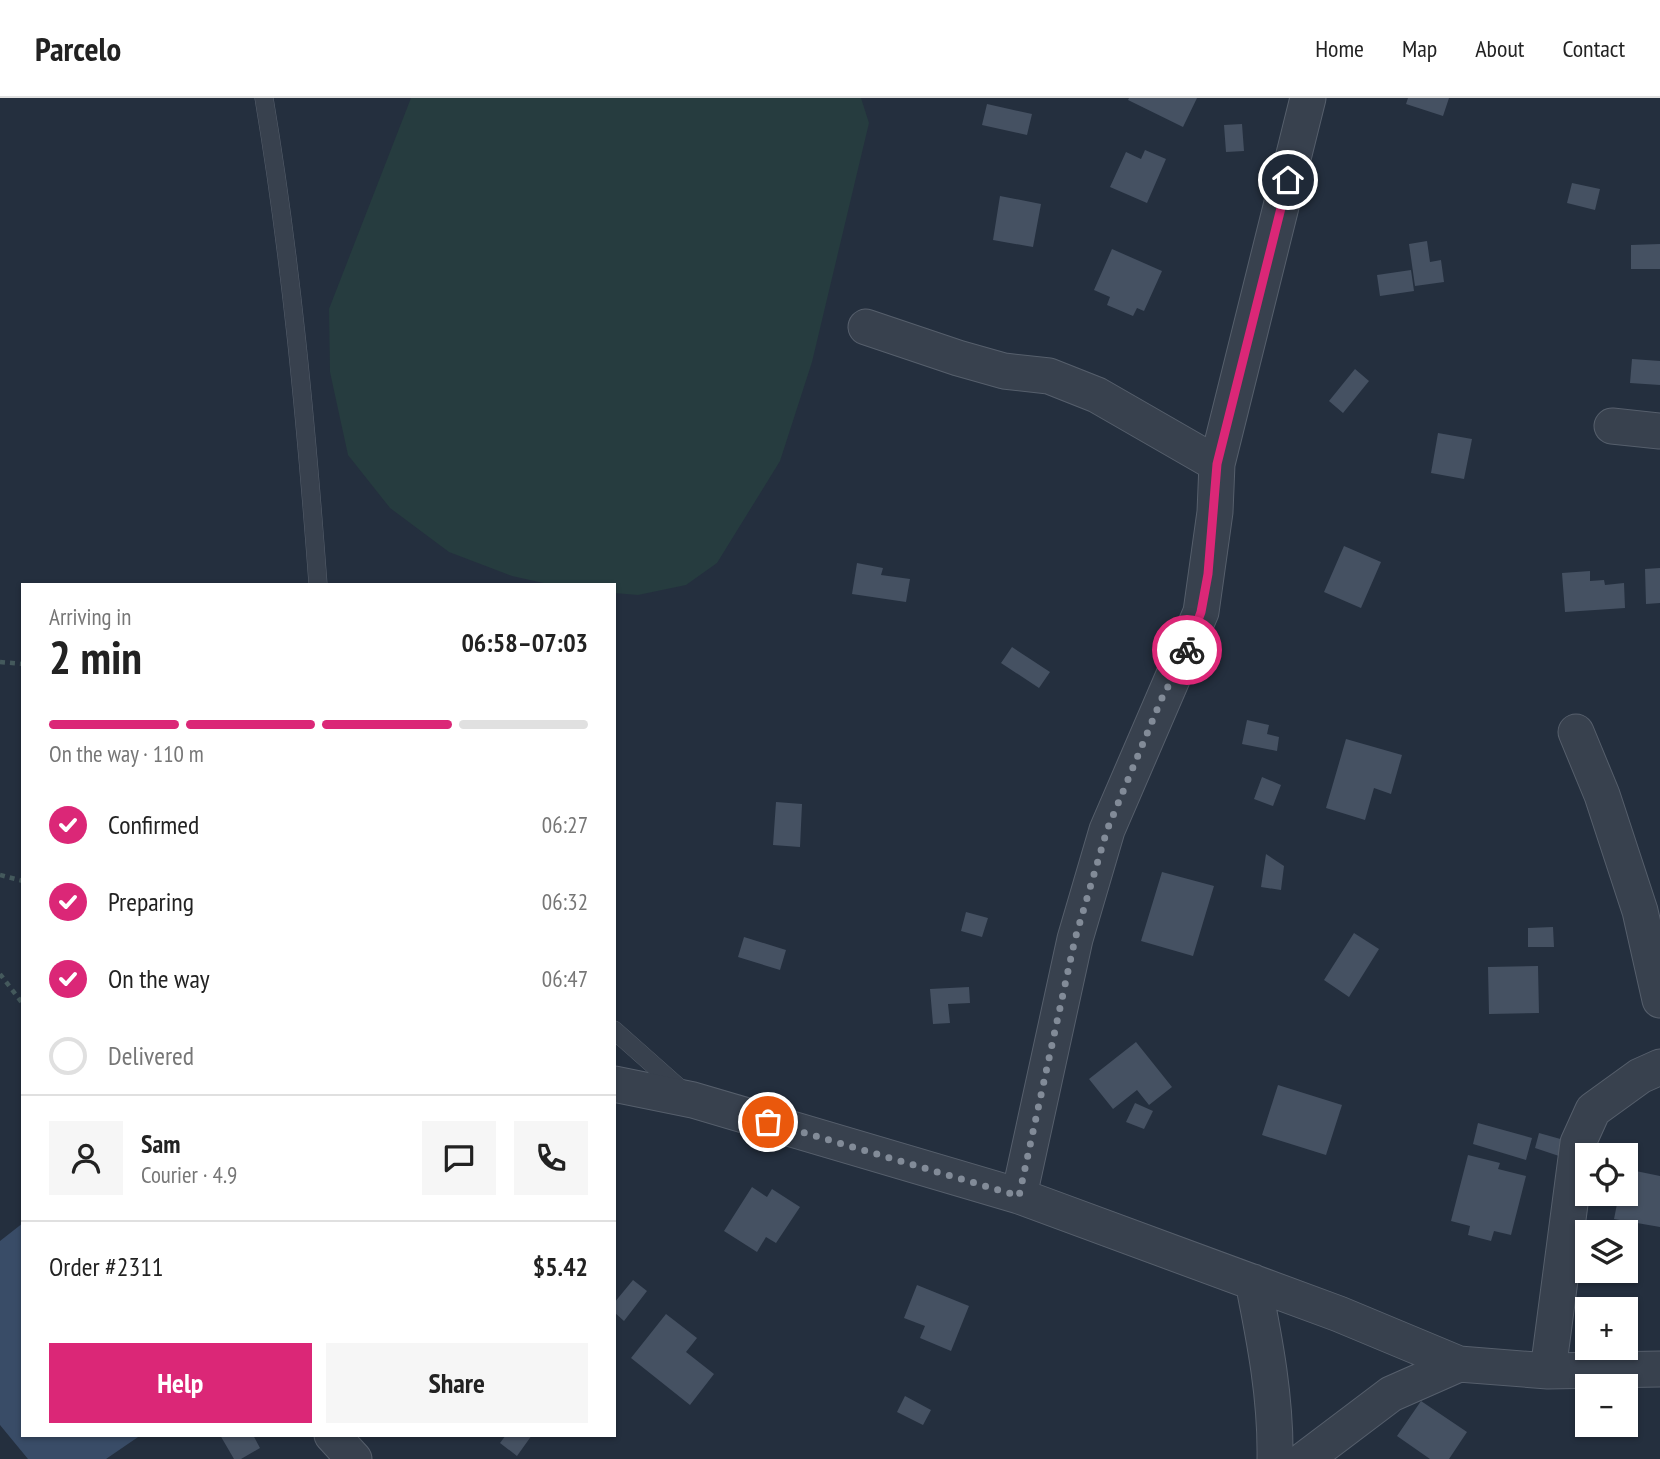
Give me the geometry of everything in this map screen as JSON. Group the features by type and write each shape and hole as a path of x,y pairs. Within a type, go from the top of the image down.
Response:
{"street":[{"path":"1019,1196 1075,939 1107,830 1201,612 1215,512 1217,464 1308,98"},
{"path":"866,327 1004,371 1049,376 1097,395 1217,464"},
{"path":"1612,426 1660,430"},
{"path":"1576,732 1602,795 1640,911 1660,1000"},
{"path":"1548,1371 1578,1143 1593,1110 1640,1076 1660,1067"},
{"path":"616,1084 693,1100 1019,1196 1254,1282 1459,1364 1548,1371 1660,1369"},
{"path":"1254,1282 1268,1359 1276,1428 1275,1459"},
{"path":"1305,1459 1391,1394 1459,1364"},
{"path":"334,1437 354,1459"}],"lane":[{"path":"264,98 284,225 308,452 318,583"},
{"path":"616,1032 693,1100"}],"path":[{"path":"0,662 21,664"},
{"path":"0,875 21,880"},
{"path":"0,974 21,1001"}],"green space":[{"path":"411,98 861,98 869,123 812,362 780,461 717,563 686,585 638,595 616,593 616,583 544,583 512,576 449,552 390,508 348,455 330,372 329,309"}],"water":[{"path":"21,1225 21,1437 138,1437 106,1459 28,1459 0,1425 0,1241"}],"building":[{"path":"1197,98 1183,127 1128,100"},
{"path":"1408,98 1449,98 1443,116 1406,104"},
{"path":"987,104 1032,114 1027,135 982,125"},
{"path":"1242,124 1244,151 1226,152 1224,125"},
{"path":"1145,150 1166,159 1147,203 1110,187 1126,152 1141,159"},
{"path":"1572,183 1600,189 1595,210 1567,203"},
{"path":"1000,196 1041,204 1033,247 993,240"},
{"path":"1427,241 1430,262 1441,260 1444,282 1415,286 1409,244"},
{"path":"1660,244 1660,269 1631,269 1631,245"},
{"path":"1112,249 1162,271 1144,311 1137,308 1133,316 1107,305 1110,297 1094,290"},
{"path":"1411,270 1414,291 1380,296 1377,275"},
{"path":"1632,359 1660,361 1660,385 1630,383"},
{"path":"1355,369 1369,381 1343,413 1329,401"},
{"path":"1438,433 1472,439 1464,479 1431,473"},
{"path":"1344,546 1381,562 1361,608 1324,592"},
{"path":"857,563 883,568 881,575 910,579 906,602 852,594"},
{"path":"1660,568 1660,603 1646,604 1645,569"},
{"path":"1590,571 1590,581 1604,580 1605,585 1624,583 1625,608 1565,612 1562,573"},
{"path":"1012,647 1050,672 1039,688 1001,663"},
{"path":"1247,720 1269,725 1267,734 1279,737 1277,751 1242,744"},
{"path":"1346,739 1402,755 1391,794 1374,788 1365,820 1326,808"},
{"path":"1262,777 1281,785 1273,806 1254,799"},
{"path":"776,802 802,804 800,847 773,845"},
{"path":"1266,854 1284,866 1281,890 1261,887"},
{"path":"1162,872 1214,886 1193,956 1141,941"},
{"path":"966,912 988,918 982,937 961,931"},
{"path":"1553,927 1554,947 1528,947 1528,928"},
{"path":"1354,933 1379,949 1349,997 1324,980"},
{"path":"744,937 786,950 780,970 738,957"},
{"path":"1538,966 1539,1013 1489,1014 1488,967"},
{"path":"969,987 970,1003 948,1004 950,1023 933,1024 930,989"},
{"path":"1136,1042 1172,1087 1149,1105 1137,1090 1113,1109 1089,1079"},
{"path":"1278,1085 1342,1105 1326,1155 1262,1135"},
{"path":"1135,1103 1153,1111 1144,1129 1126,1122"},
{"path":"1478,1123 1532,1138 1526,1160 1473,1144"},
{"path":"1539,1133 1564,1140 1559,1156 1535,1148"},
{"path":"1468,1155 1500,1163 1498,1169 1526,1176 1511,1235 1494,1231 1491,1241 1468,1235 1470,1226 1451,1221"},
{"path":"1638,1171 1660,1176 1660,1227 1638,1223 1638,1220 1614,1219 1617,1206 1638,1206"},
{"path":"752,1187 767,1197 772,1189 800,1207 776,1243 766,1237 757,1252 724,1231"},
{"path":"633,1280 647,1291 624,1321 616,1314 616,1301"},
{"path":"917,1285 969,1306 951,1351 920,1338 925,1326 904,1318"},
{"path":"666,1314 697,1338 686,1352 714,1374 690,1405 631,1358"},
{"path":"905,1396 931,1410 923,1425 897,1412"},
{"path":"1421,1401 1467,1432 1449,1459 1430,1459 1397,1436"},
{"path":"221,1437 254,1437 260,1448 241,1459 234,1459"},
{"path":"504,1437 531,1437 517,1456 500,1443"}],"way so far":[{"path":"768,1122 1019,1196 1075,939 1107,830 1161,700 1187,650"}],"route":[{"path":"1187,650 1201,612 1208,574 1217,464 1288,180"}]}
